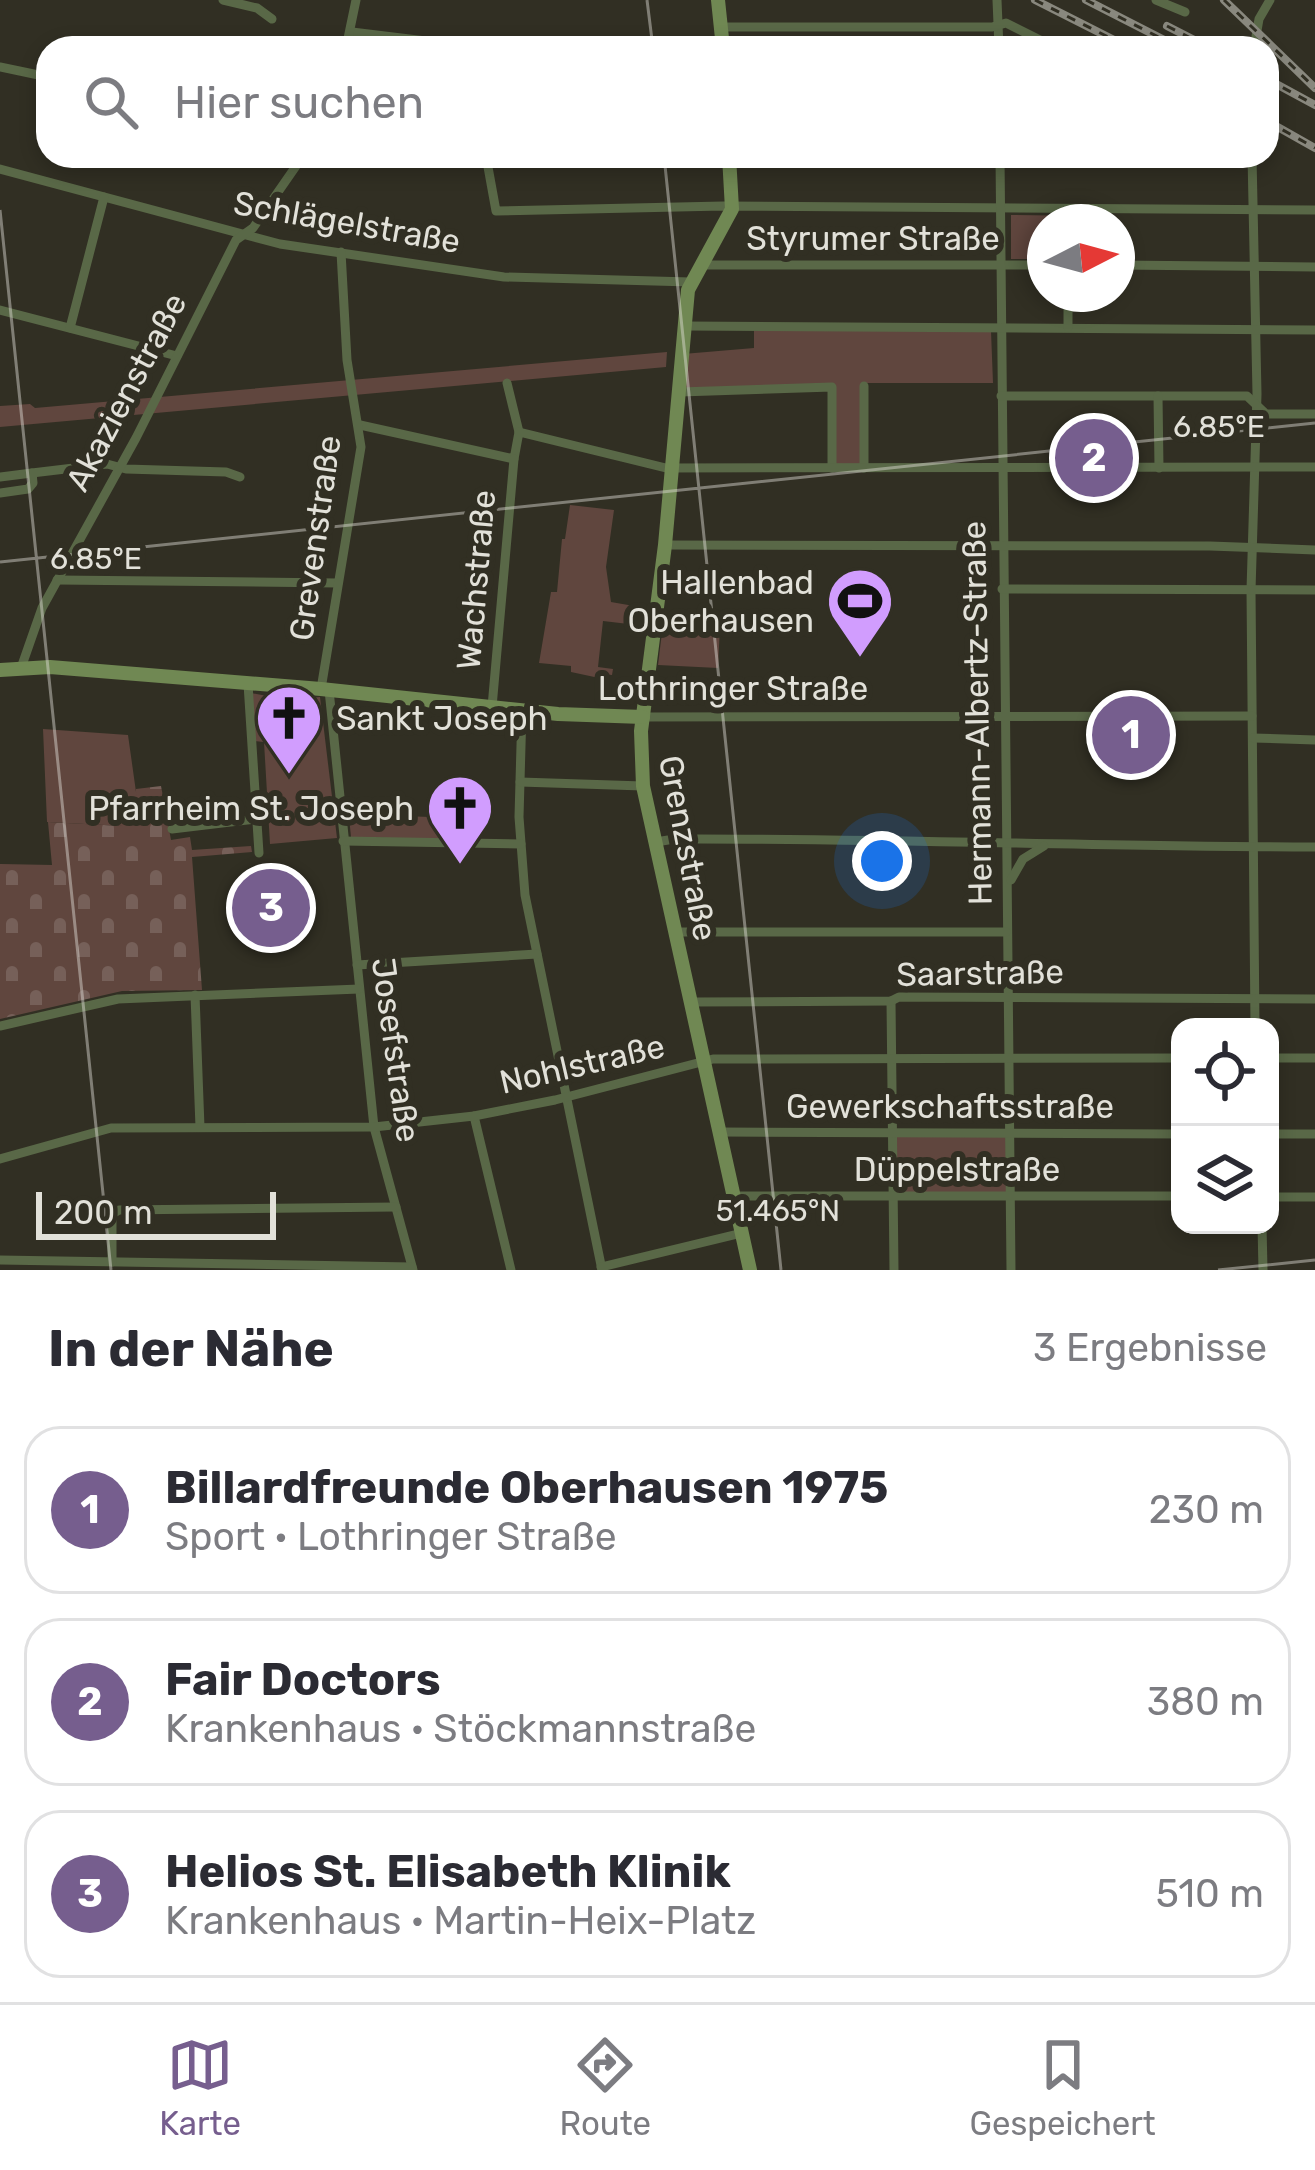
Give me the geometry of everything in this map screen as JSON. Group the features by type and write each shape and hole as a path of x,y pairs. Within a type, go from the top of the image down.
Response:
{"street":[{"path":"223,0 257,8 272,19"},
{"path":"350,36 356,0"},
{"path":"718,0 722,36"},
{"path":"997,0 999,36"},
{"path":"1156,0 1185,12"},
{"path":"1256,36 1258,19 1270,0"},
{"path":"722,28 1009,23 1033,36"},
{"path":"352,32 385,36"},
{"path":"0,67 36,74"},
{"name":"Akazienstraße","path":"21,668 37,618 236,240 253,228 295,168"},
{"path":"487,168 496,211 1315,210"},
{"path":"730,168 732,209"},
{"name":"Hermann-Albertz-Straße","path":"1000,168 1011,1270"},
{"path":"1252,168 1255,1018"},
{"name":"Schlägelstraße","path":"0,169 243,234 341,252 504,277 691,282"},
{"path":"70,328 104,196"},
{"name":"Grenzstraße","path":"732,209 691,282 639,751 750,1270"},
{"name":"Grevenstraße","path":"325,690 359,471 360,425 347,360 341,252"},
{"name":"Styrumer Straße","path":"701,265 1027,265"},
{"path":"1135,265 1315,267"},
{"path":"0,310 177,356"},
{"path":"1068,312 1068,327"},
{"path":"685,326 1315,330"},
{"path":"507,383 519,433 673,467 1315,467"},
{"path":"864,386 864,468"},
{"path":"680,392 832,387 832,468"},
{"path":"1001,396 1246,396 1263,412 1315,414"},
{"path":"1158,396 1159,468"},
{"path":"360,425 514,459"},
{"name":"Wachstraße","path":"492,707 519,433"},
{"path":"0,477 107,464 226,472 240,477"},
{"path":"0,494 28,489 32,473"},
{"path":"664,545 1315,550"},
{"path":"57,580 338,583"},
{"path":"1002,589 1315,590"},
{"name":"Lothringer Straße","path":"0,670 248,684 643,717 1252,716"},
{"path":"248,684 259,853"},
{"name":"Josefstraße","path":"325,690 374,1126 412,1269"},
{"path":"522,710 524,895 602,1269 742,1233"},
{"path":"1252,738 1315,740"},
{"path":"520,782 643,785"},
{"path":"172,829 256,819"},
{"path":"656,842 729,838 1315,847"},
{"path":"343,841 521,844"},
{"path":"1010,883 1023,860 1050,845"},
{"path":"677,932 1006,932"},
{"path":"357,965 537,954"},
{"path":"0,1026 118,999 358,989"},
{"path":"195,995 200,1127"},
{"name":"Saarstraße","path":"692,1002 890,1001 899,997 1315,1000"},
{"path":"890,1001 894,1270"},
{"name":"Nohlstraße","path":"0,1159 105,1129 374,1126 474,1116 718,1059 1171,1058"},
{"path":"1279,1058 1315,1058"},
{"path":"474,1116 511,1270"},
{"name":"Gewerkschaftsstraße","path":"721,1132 1171,1134"},
{"path":"1279,1134 1315,1134"},
{"name":"Düppelstraße","path":"734,1196 1171,1196"},
{"path":"1279,1197 1315,1197"},
{"path":"112,1262 116,1211 396,1207"},
{"path":"1262,1234 1262,1270"},
{"path":"0,1260 412,1269"}],"green space":[{"path":"1011,215 1027,215 1027,259 1011,259"},
{"path":"754,326 991,331 993,383 862,383 863,464 832,468 832,387 680,392 683,354 754,348"},
{"path":"667,352 666,367 0,427 0,406 30,404 35,408"},
{"path":"570,505 614,510 606,567 611,602 657,610 654,627 603,621 598,667 613,669 612,675 599,678 571,672 571,666 539,663 551,592 557,592"},
{"path":"663,624 720,625 718,668 658,665"},
{"path":"251,693 288,700 320,697 337,838 270,844 264,742 254,741"},
{"path":"43,729 128,735 137,799 119,800 123,826 47,822"},
{"path":"161,786 171,840 190,837 192,850 251,846 252,852 192,857 202,990 122,991 0,1019 0,864 52,865 48,822 122,826 119,799 136,799 136,789"},
{"path":"349,817 460,818 459,840 351,837"},
{"path":"892,1132 1009,1135 1011,1196 893,1196"}],"railway":[{"path":"1035,0 1106,36"},
{"path":"1086,0 1156,36"},
{"path":"1224,0 1261,36"},
{"path":"1167,26 1187,36"},
{"path":"1279,53 1315,88"},
{"path":"1279,86 1315,105"},
{"path":"1279,128 1315,148"}],"place":[{"name":"Fair Doctors","path":"1094,458"},
{"name":"Hallenbad Oberhausen","path":"860,660"},
{"name":"Billardfreunde Oberhausen 1975","path":"1131,735"},
{"name":"Sankt Joseph","path":"289,777"},
{"name":"Pfarrheim St. Joseph","path":"460,867"},
{"name":"Helios St. Elisabeth Klinik","path":"271,908"}]}
